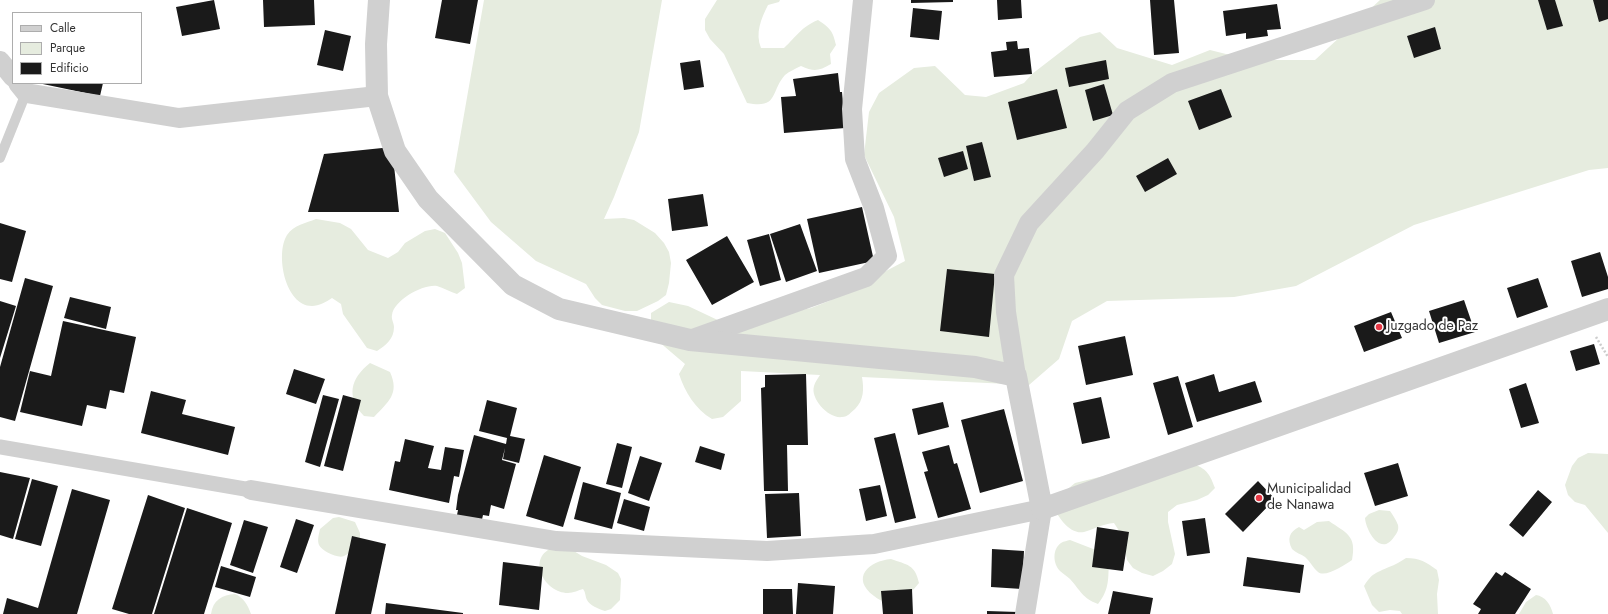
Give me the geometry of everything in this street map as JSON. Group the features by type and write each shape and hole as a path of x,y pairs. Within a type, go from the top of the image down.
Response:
{"street":[{"path":"379,0 376,44 377,96 395,151 428,199 513,285 559,309 690,340 975,367 1016,376"},
{"path":"690,340 866,277 887,256 874,208 855,159 852,110 863,0"},
{"path":"1024,614 1042,509 1016,376 1006,312 1004,275 1029,223 1095,151 1127,111 1172,83 1416,2"},
{"path":"0,61 12,76"},
{"path":"22,88 179,118 377,96"},
{"path":"0,447 556,541 767,551 874,544 1042,509 1608,309"}],"lane":[{"path":"0,158 22,88"}],"green space":[{"path":"484,0 662,0 639,132 604,219 624,218 634,220 655,233 664,243 669,252 671,263 669,283 666,295 658,301 637,311 625,311 602,305 595,298 586,284 536,261 491,222 454,172"},
{"path":"717,0 780,0 779,2 768,5 763,16 759,31 759,42 761,48 784,48 803,29 818,20 830,30 835,40 836,45 830,54 831,64 816,70 801,66 785,75 769,101 764,104 747,103 724,54 710,39 705,30 705,19"},
{"path":"1380,0 1608,0 1608,168 1589,170 1414,225 1296,286 1234,297 1107,301 1072,321 1059,359 1029,385 862,377 863,394 858,406 846,416 837,417 826,411 815,397 814,386 820,375 741,371 741,401 723,417 712,419 691,400 684,387 679,374 685,364 651,335 651,313 669,302 688,306 724,323 767,317 811,308 829,301 905,261 894,217 864,155 869,112 879,93 914,68 935,66 965,95 986,97 1024,83 1032,74 1080,37 1100,32 1117,48 1172,65 1210,50 1250,60 1315,60"},
{"path":"316,219 340,223 351,229 368,250 388,258 398,252 405,243 425,231 435,229 445,233 458,253 462,263 465,288 457,294 437,286 431,286 417,290 410,294 394,309 392,316 394,331 389,341 377,351 367,348 343,314 341,304 332,298 317,305 312,306 303,304 295,298 289,289 285,278 282,254 287,235 300,225"},
{"path":"370,363 390,372 394,386 388,402 374,417 364,416 358,409 353,395 353,388 358,375"},
{"path":"1588,453 1608,454 1608,533 1585,505 1575,502 1568,495 1565,485 1572,466 1578,458"},
{"path":"1194,464 1208,473 1215,488 1208,495 1197,500 1177,505 1168,512 1168,522 1175,554 1172,564 1153,576 1142,573 1133,568 1127,560 1125,540 1114,523 1102,525 1084,532 1074,531 1065,524 1053,506 1058,497 1075,483 1120,472"},
{"path":"1379,510 1390,511 1398,525 1398,530 1395,536 1389,542 1384,544 1379,543 1371,535 1365,518 1369,514"},
{"path":"339,517 355,522 360,533 360,540 355,547 349,553 341,557 327,552 319,545 318,541 320,529 333,518"},
{"path":"1329,521 1349,536 1353,545 1352,560 1335,570 1321,573 1316,570 1305,557 1292,549 1289,539 1293,531 1299,527 1304,530 1317,522"},
{"path":"1070,540 1101,552 1109,560 1105,593 1098,604 1085,597 1056,565 1054,557 1056,549 1064,541"},
{"path":"552,548 569,548 582,556 606,565 618,573 621,579 620,600 611,609 605,611 590,604 583,589 568,593 560,592 552,588 542,575 540,560 544,553"},
{"path":"1406,558 1423,561 1437,570 1439,580 1437,594 1438,614 1402,614 1400,611 1390,610 1379,612 1372,605 1364,586 1369,578"},
{"path":"891,559 910,566 915,572 919,583 912,591 901,597 883,601 876,598 867,589 863,583 863,577 865,572 876,563"},
{"path":"235,594 245,602 251,614 211,614 214,605 219,599"},
{"path":"1536,595 1542,597 1547,602 1551,607 1553,614 1519,614 1526,602"}],"building":[{"path":"214,0 220,29 182,36 176,7"},
{"path":"263,0 314,0 315,25 264,27"},
{"path":"442,0 478,0 470,44 435,38"},
{"path":"911,0 953,0 953,2 911,3"},
{"path":"997,0 1021,0 1022,18 998,20"},
{"path":"1150,0 1174,0 1179,53 1154,55"},
{"path":"1538,0 1555,0 1563,26 1547,30"},
{"path":"1593,0 1608,0 1608,19 1599,22"},
{"path":"1277,4 1281,29 1267,30 1268,36 1246,39 1246,33 1226,36 1223,11"},
{"path":"913,8 942,11 939,40 910,37"},
{"path":"1435,27 1441,49 1414,58 1407,36"},
{"path":"325,30 351,36 343,71 317,65"},
{"path":"1017,41 1018,49 1029,48 1032,74 994,77 991,52 1007,50 1006,42"},
{"path":"700,60 704,87 684,90 680,63"},
{"path":"1106,60 1109,79 1069,87 1065,68"},
{"path":"838,73 840,92 842,92 845,128 784,133 781,97 796,96 793,79"},
{"path":"43,84 103,84 100,96"},
{"path":"1104,84 1113,115 1093,121 1085,90"},
{"path":"1057,89 1067,128 1017,140 1008,102"},
{"path":"1221,89 1232,117 1199,130 1188,101"},
{"path":"982,142 991,177 974,181 966,146"},
{"path":"392,147 399,212 308,212 324,154"},
{"path":"963,151 968,169 944,177 938,158"},
{"path":"1168,158 1177,174 1145,192 1136,176"},
{"path":"703,194 708,226 672,231 668,199"},
{"path":"862,207 874,261 819,273 807,219"},
{"path":"0,223 26,231 12,282 0,279"},
{"path":"800,224 817,271 786,282 770,234"},
{"path":"769,234 781,280 760,286 747,240"},
{"path":"727,236 754,282 712,305 686,260"},
{"path":"1600,252 1608,277 1608,289 1582,297 1571,261"},
{"path":"947,269 995,274 989,337 940,331"},
{"path":"25,278 53,286 15,421 0,417 0,367"},
{"path":"1538,278 1548,307 1517,318 1507,288"},
{"path":"70,297 111,307 106,329 64,318"},
{"path":"1464,300 1475,332 1439,343 1429,311"},
{"path":"0,301 16,306 0,358"},
{"path":"1391,312 1402,338 1364,352 1354,326"},
{"path":"63,321 136,337 124,393 110,390 106,409 87,405 82,426 20,412 30,371 51,376"},
{"path":"1125,336 1133,375 1086,385 1078,346"},
{"path":"1594,344 1600,364 1576,371 1570,351"},
{"path":"294,369 325,379 316,404 286,394"},
{"path":"806,374 808,445 787,445 788,491 764,491 761,388 765,387 765,375"},
{"path":"1214,374 1219,392 1255,381 1262,402 1197,422 1185,383"},
{"path":"1178,376 1193,427 1168,435 1153,383"},
{"path":"1526,383 1539,423 1521,428 1509,389"},
{"path":"151,391 186,400 182,414 235,427 228,455 141,433"},
{"path":"323,395 339,399 320,467 305,462"},
{"path":"343,395 361,400 343,471 324,466"},
{"path":"1101,397 1110,438 1082,444 1073,403"},
{"path":"487,400 517,408 510,436 525,439 519,463 503,459 505,448 502,460 516,464 504,509 491,505 489,516 483,515 481,524 456,520 458,510 456,510 458,495 474,435 506,444 507,438 479,431"},
{"path":"943,402 949,427 918,435 912,409"},
{"path":"1004,409 1023,481 980,493 961,420"},
{"path":"895,433 916,518 895,523 874,438"},
{"path":"405,439 434,446 428,468 441,470 445,447 464,450 459,477 454,476 449,503 389,490 395,461 400,462"},
{"path":"617,443 632,447 622,488 606,484"},
{"path":"949,445 954,464 957,463 971,509 938,518 924,472 928,471 922,452"},
{"path":"700,446 725,454 721,470 695,462"},
{"path":"544,455 581,467 563,527 526,516"},
{"path":"640,456 662,463 649,501 628,493"},
{"path":"1398,463 1408,496 1375,506 1364,473"},
{"path":"0,472 30,478 13,539 0,535"},
{"path":"32,479 58,486 41,546 15,539"},
{"path":"1258,481 1275,499 1243,532 1225,514"},
{"path":"583,482 621,493 612,529 574,519"},
{"path":"880,485 887,516 866,521 859,489"},
{"path":"72,489 110,500 77,614 3,614 7,598 38,608"},
{"path":"1538,490 1552,502 1523,537 1509,525"},
{"path":"799,493 801,536 767,538 765,494"},
{"path":"148,495 185,508 152,614 129,614 112,609"},
{"path":"624,499 650,507 644,531 617,523"},
{"path":"187,508 232,523 204,614 154,614"},
{"path":"1205,518 1210,553 1187,556 1182,521"},
{"path":"296,519 314,525 297,573 280,567"},
{"path":"244,520 268,527 253,573 230,565"},
{"path":"1097,527 1129,532 1123,571 1092,567"},
{"path":"352,536 386,544 371,614 335,614"},
{"path":"992,549 1024,551 1022,589 991,587"},
{"path":"1247,557 1304,565 1300,593 1243,586"},
{"path":"503,562 543,567 539,610 499,605"},
{"path":"221,566 256,577 250,597 215,587"},
{"path":"1496,572 1502,576 1505,572 1531,589 1515,614 1478,614 1481,609 1473,604"},
{"path":"798,583 835,586 833,614 796,614"},
{"path":"763,589 792,589 793,614 763,614"},
{"path":"912,589 913,614 883,614 881,591"},
{"path":"1113,591 1153,598 1150,614 1108,614"},
{"path":"386,603 463,613 463,614 385,614"},
{"path":"987,611 1018,612 1018,614 987,614"}],"place":[{"name":"Juzgado de Paz","path":"1379,327"},
{"name":"Municipalidad de Nanawa","path":"1259,498"}]}
